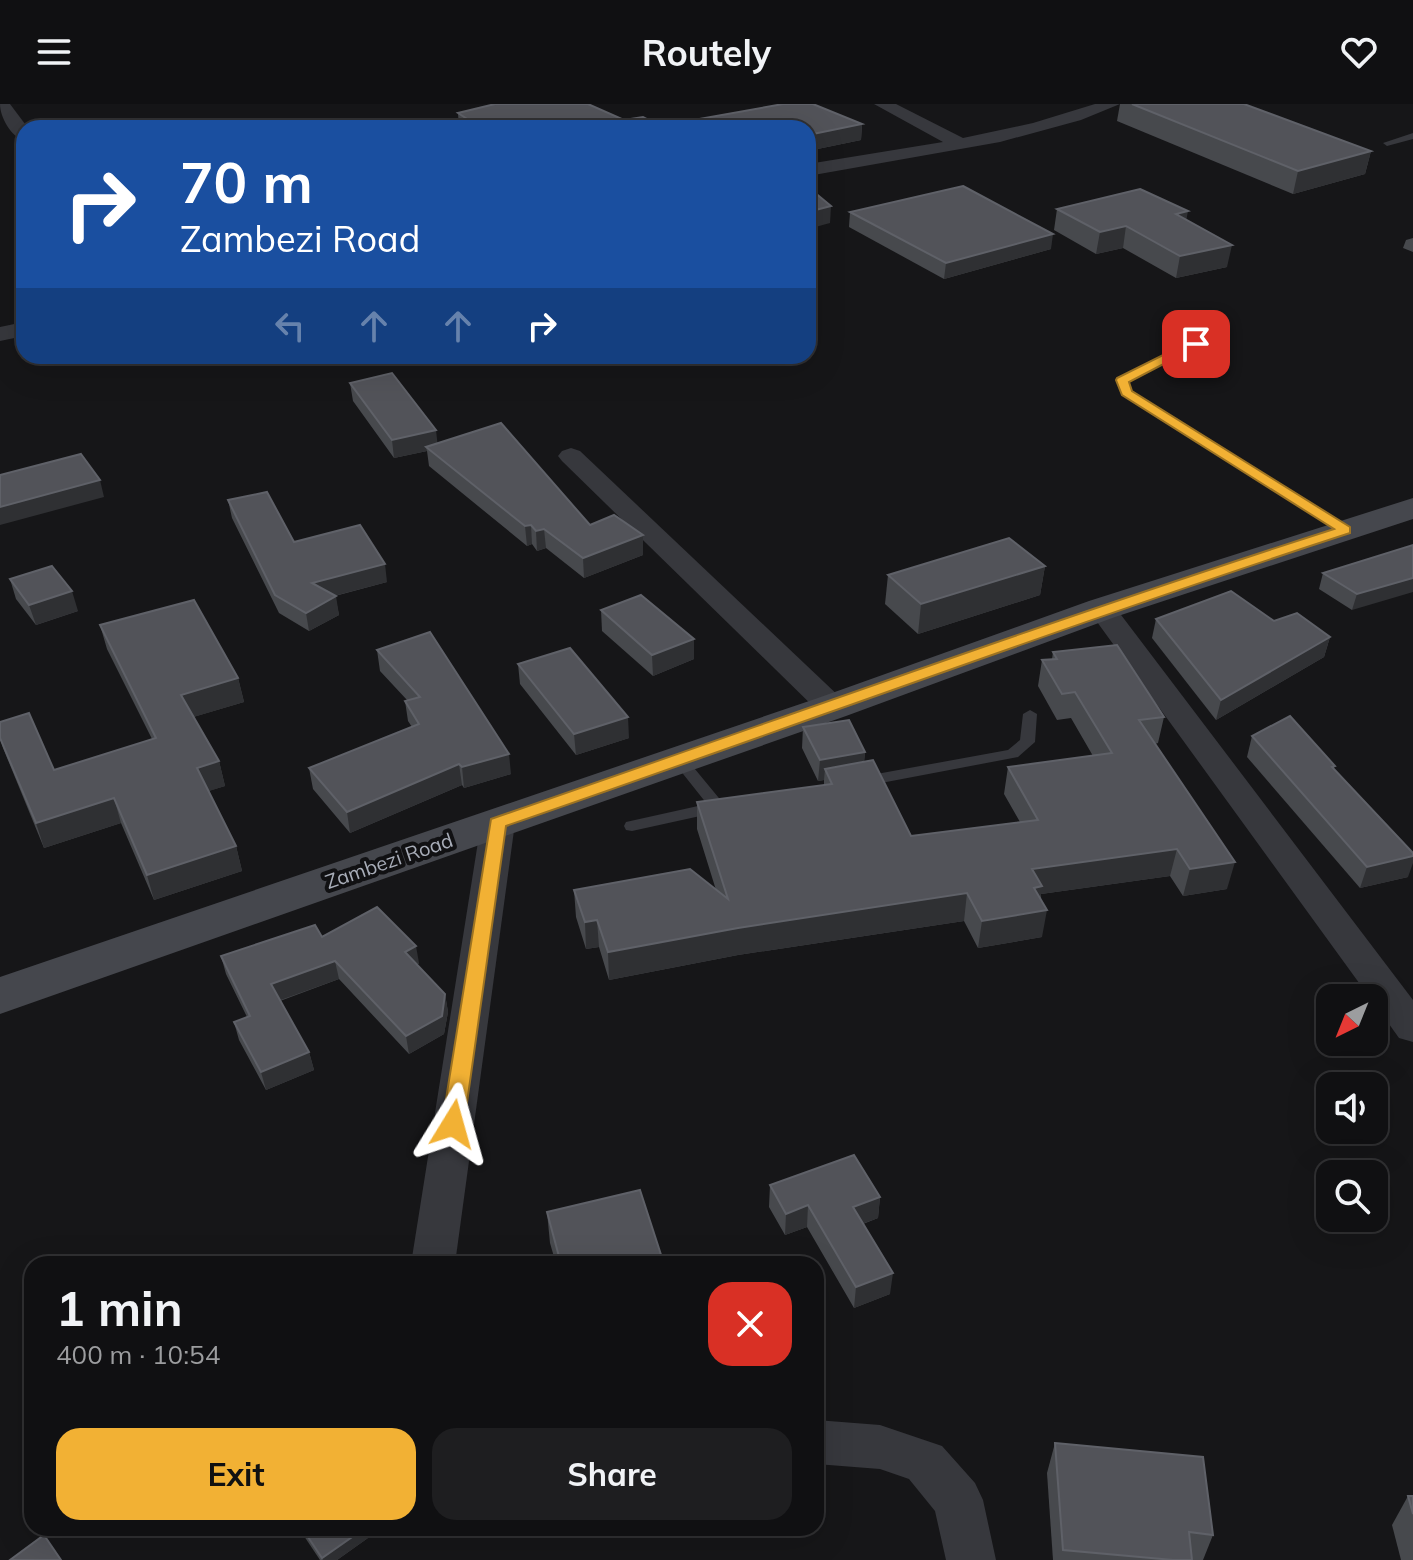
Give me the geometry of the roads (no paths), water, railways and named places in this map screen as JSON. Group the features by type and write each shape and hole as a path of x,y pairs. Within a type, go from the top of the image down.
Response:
{"main road":[{"name":"Zambezi Road","path":"0,996 832,707 1102,609 1413,508"}],"street":[{"path":"1,104 16,124"},
{"path":"883,104 957,142"},
{"path":"816,168 1052,122 1100,105"},
{"path":"571,456 832,707"},
{"path":"1102,609 1413,1028"},
{"path":"434,1256 498,823"},
{"path":"824,1443 880,1447 925,1462 958,1500 971,1560"}],"lane":[{"path":"1387,143 1413,136"},
{"path":"1196,344 1122,380 1126,393 1345,530"},
{"path":"842,785 1013,754 1027,742 1030,714"},
{"path":"632,826 725,806 680,760"}]}
